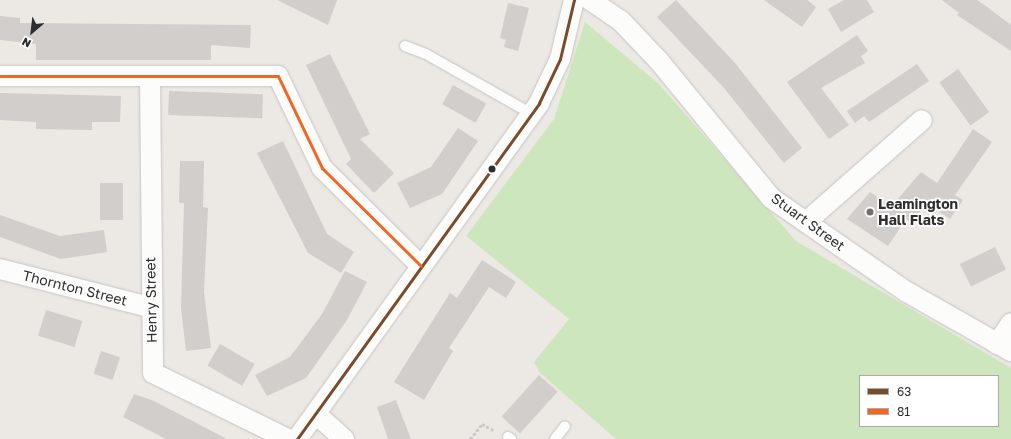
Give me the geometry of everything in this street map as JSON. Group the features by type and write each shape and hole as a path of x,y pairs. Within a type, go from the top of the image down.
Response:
{"street":[{"path":"297,439 532,114 560,59 574,0"},
{"name":"Stuart Street","path":"590,0 621,21 659,61 772,198 907,292 1004,347"},
{"path":"0,76 278,76 322,168 422,266"},
{"name":"Henry Street","path":"150,77 150,307 153,373 288,439"},
{"path":"806,222 922,120"},
{"name":"Thornton Street","path":"0,269 150,307"},
{"path":"1004,347 1011,323"},
{"path":"316,414 344,439"}],"lane":[{"path":"405,46 426,54 532,114"},
{"path":"555,439 565,426"}],"path":[{"path":"470,439 482,424 510,438"}],"green space":[{"path":"585,22 659,84 796,241 1011,368 1011,439 616,439 540,373 534,362 569,319 466,236 554,119"}],"building":[{"path":"277,0 337,0 328,25"},
{"path":"676,0 735,63 802,148 784,163 724,88 657,17"},
{"path":"764,0 807,0 816,7 802,27"},
{"path":"844,0 867,0 874,12 841,32 828,9"},
{"path":"942,0 977,0 987,7 1011,25 1011,51 957,15 959,13"},
{"path":"508,3 529,8 518,51 504,47 506,40 500,38"},
{"path":"0,16 20,18 20,23 251,25 250,48 211,45 211,60 36,60 36,44 0,40"},
{"path":"857,35 868,51 861,56 865,63 821,88 849,125 829,139 787,82"},
{"path":"330,54 370,134 360,139 394,173 374,193 346,164 351,159 306,65"},
{"path":"917,64 929,81 869,122 864,116 855,123 847,111"},
{"path":"958,69 989,112 971,125 939,83"},
{"path":"453,85 486,103 476,123 442,104"},
{"path":"169,91 263,94 262,118 168,115"},
{"path":"0,93 121,96 120,122 92,122 92,130 36,129 36,122 0,120"},
{"path":"458,128 478,141 442,194 410,208 397,183 431,167"},
{"name":"Leamington Hall Flats","path":"973,129 992,142 955,195 963,200 950,219 926,203 912,223 906,219 888,246 847,219 870,192 891,207 921,172 937,183"},
{"path":"283,141 327,234 354,252 341,273 308,253 257,153"},
{"path":"180,161 204,161 203,207 208,208 204,292 211,348 186,351 181,308 184,203 179,203"},
{"path":"100,183 123,183 123,220 100,220"},
{"path":"0,215 60,236 104,230 107,252 61,259 0,237"},
{"path":"995,247 1006,269 971,287 960,264"},
{"path":"482,260 516,282 506,298 489,287 449,348 453,351 424,400 394,382 450,293 457,298"},
{"path":"345,271 367,282 347,320 306,378 267,396 255,375 290,357 322,314"},
{"path":"46,310 82,321 74,347 38,336"},
{"path":"220,344 255,364 242,386 208,366"},
{"path":"101,351 120,357 113,380 94,374"},
{"path":"539,375 558,392 520,433 502,417"},
{"path":"134,394 154,401 227,439 166,439 123,417"},
{"path":"396,400 411,439 388,439 377,407"}],"transit line":[{"name":"63","path":"297,439 539,103 560,59 574,0"},
{"name":"81","path":"0,76 278,76 322,168 421,266"}],"place":[{"name":"Leamington Hall Flats","path":"870,212"}]}
